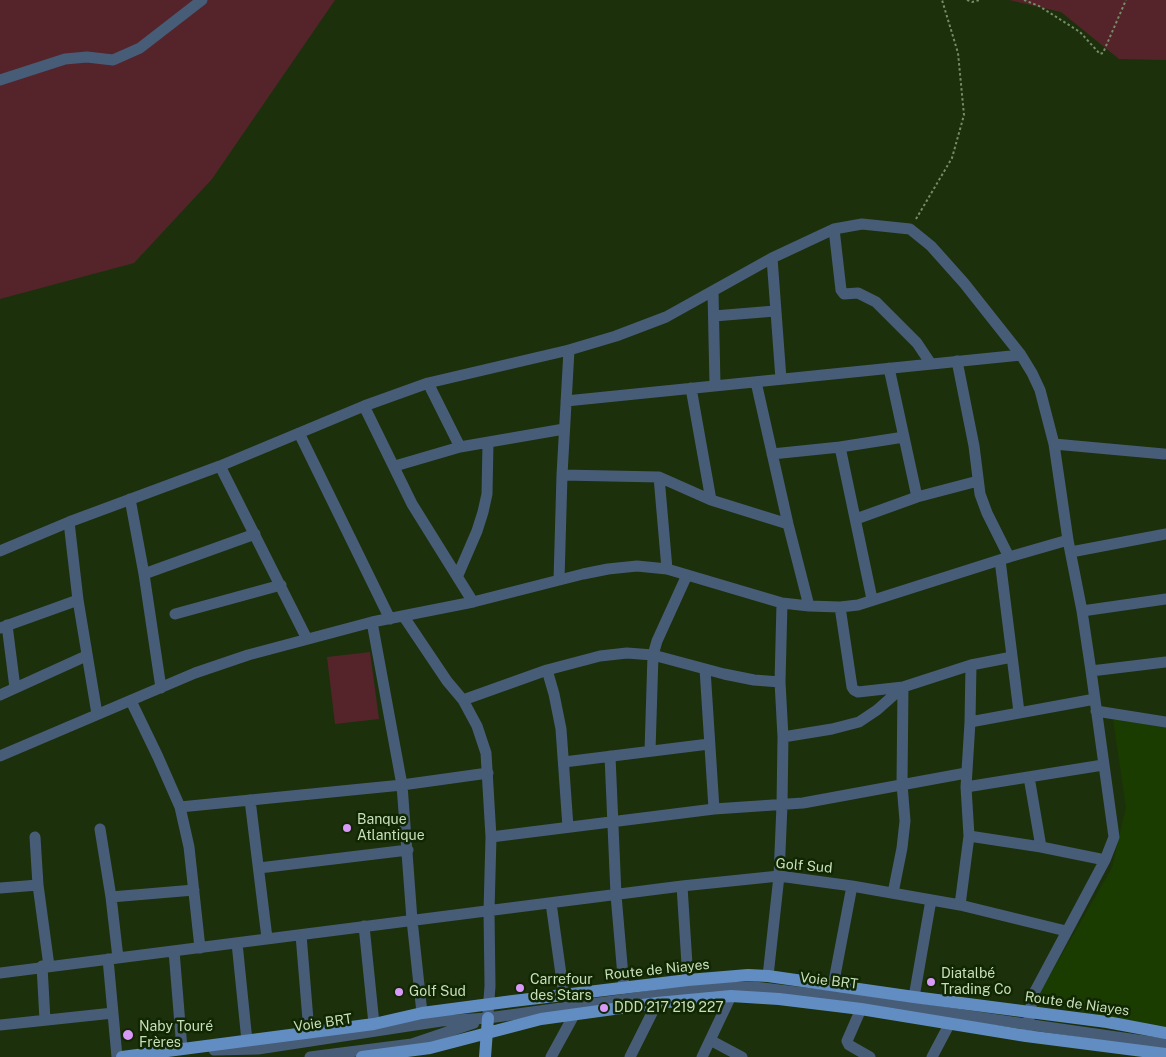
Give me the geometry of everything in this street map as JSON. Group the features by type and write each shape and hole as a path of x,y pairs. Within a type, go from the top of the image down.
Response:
{"main road":[{"name":"Route de Niayes","path":"122,1057 374,1024 422,1013 489,1004 688,980 748,975 768,976 914,997 1166,1054"},
{"name":"Route de Niayes","path":"362,1057 430,1048 541,1019 657,1003 731,996 779,999 861,1009 950,1023 1028,1024 1107,1040 1166,1033"},
{"path":"485,1057 488,1018"}],"street":[{"path":"0,80 65,60 87,57 113,60 140,48 202,0"},
{"path":"0,551 69,522 220,466 364,406 428,383 569,350 616,336 658,320 713,292 772,258 834,229 862,224 910,229 931,246 964,283 1020,355 1040,390 1054,444 1091,671 1114,837 1105,860 1034,995 1028,1024"},
{"path":"834,229 841,290 844,294 858,293 876,302 917,343 930,364"},
{"path":"772,258 781,378"},
{"path":"713,292 715,385"},
{"path":"714,316 775,311"},
{"path":"559,580 564,429 569,350"},
{"path":"566,401 1020,355"},
{"path":"957,361 974,446 980,494 1005,558 1012,657 1019,712"},
{"path":"890,368 917,497"},
{"path":"756,382 788,524 809,606"},
{"path":"428,383 460,447"},
{"path":"691,388 711,500"},
{"path":"364,406 412,504 458,575 473,602"},
{"path":"395,466 460,447 564,429"},
{"path":"299,432 390,619"},
{"path":"772,454 840,447 904,437"},
{"path":"458,575 483,512 487,494 488,443"},
{"path":"1054,444 1164,454"},
{"path":"840,447 872,600"},
{"path":"220,466 307,639"},
{"path":"562,475 659,477 711,500 788,524"},
{"path":"659,477 667,569"},
{"path":"856,519 917,497 978,481"},
{"path":"130,499 144,574 161,688"},
{"path":"69,522 86,656 97,714"},
{"path":"144,574 255,534"},
{"path":"0,756 195,673 248,655 372,622 473,602 608,569 637,566 667,569 782,603 840,607 858,605 1005,558 1070,546 1166,534"},
{"path":"650,751 653,655 657,641 687,575"},
{"path":"175,614 280,585"},
{"path":"1082,611 1166,599"},
{"path":"15,688 3,626 78,600"},
{"path":"768,976 778,876 782,805 783,738 780,682 782,603"},
{"path":"840,607 852,687 858,692 903,688 972,665 1012,657"},
{"path":"404,617 447,681 463,700 477,726 486,753 491,837 488,1018"},
{"path":"372,622 402,784 412,920 422,1013"},
{"path":"463,700 548,670 600,656 627,653 653,655 754,680 780,682"},
{"path":"0,694 86,656"},
{"path":"1091,671 1166,662"},
{"path":"960,906 969,836 966,773 972,665"},
{"path":"705,669 714,809"},
{"path":"548,670 561,729 568,827"},
{"path":"783,738 859,722 878,710 903,688"},
{"path":"893,893 905,821 902,784 903,688"},
{"path":"970,722 1095,699"},
{"path":"131,700 180,806 189,848 200,948"},
{"path":"1096,711 1166,722"},
{"path":"564,762 709,744"},
{"path":"610,756 616,895 624,988"},
{"path":"966,787 1103,765"},
{"path":"180,806 402,784 488,773"},
{"path":"491,837 714,809 803,803 966,773"},
{"path":"1029,777 1041,847"},
{"path":"250,800 267,938"},
{"path":"100,829 111,898 113,1013 117,1057"},
{"path":"969,836 1041,847 1105,860"},
{"path":"35,837 45,966 45,1020"},
{"path":"259,868 408,850"},
{"name":"Golf Sud","path":"0,973 682,886 778,876 852,886 931,900 1066,931"},
{"path":"0,888 38,885"},
{"path":"682,886 688,980"},
{"path":"833,986 852,886"},
{"path":"111,898 194,890"},
{"path":"914,997 931,900"},
{"path":"551,903 564,996"},
{"path":"364,926 374,1024"},
{"path":"301,935 310,1032"},
{"path":"238,943 247,1040"},
{"path":"174,951 182,1049"},
{"name":"Voie BRT","path":"163,1057 219,1050 258,1048 441,1021 488,1018 709,988 754,987 1028,1024"},
{"path":"702,1057 731,996"},
{"path":"630,1057 657,1003"},
{"path":"861,1009 847,1041 849,1046 869,1057"},
{"path":"0,1025 113,1013"},
{"path":"551,1057 574,1015"},
{"name":"Voie BRT","path":"310,1057 412,1044 488,1018"},
{"path":"932,1057 950,1023"},
{"path":"710,1040 742,1057"},
{"path":"1107,1040 1166,1044"}],"path":[{"path":"910,229 952,158 964,115 958,53 942,0"},
{"path":"967,0 972,2 980,0"},
{"path":"1024,0 1080,32 1100,54 1103,53 1126,0"}],"shaded area":[{"path":"0,0 335,0 212,179 134,263 0,299"},
{"path":"1009,0 1166,0 1166,60 1119,59 1061,12"},
{"path":"370,652 379,719 335,724 327,657"},
{"path":"1113,719 1166,728 1166,1028 1034,1003 1112,868 1126,807"}],"place":[{"name":"Banque Atlantique","path":"347,828"},
{"name":"Diatalbé Trading Co","path":"931,982"},
{"name":"Carrefour des Stars","path":"520,988"},
{"name":"Golf Sud","path":"399,992"},
{"name":"DDD 217 219 227","path":"604,1008"},
{"name":"Naby Touré Frères","path":"128,1035"}]}
